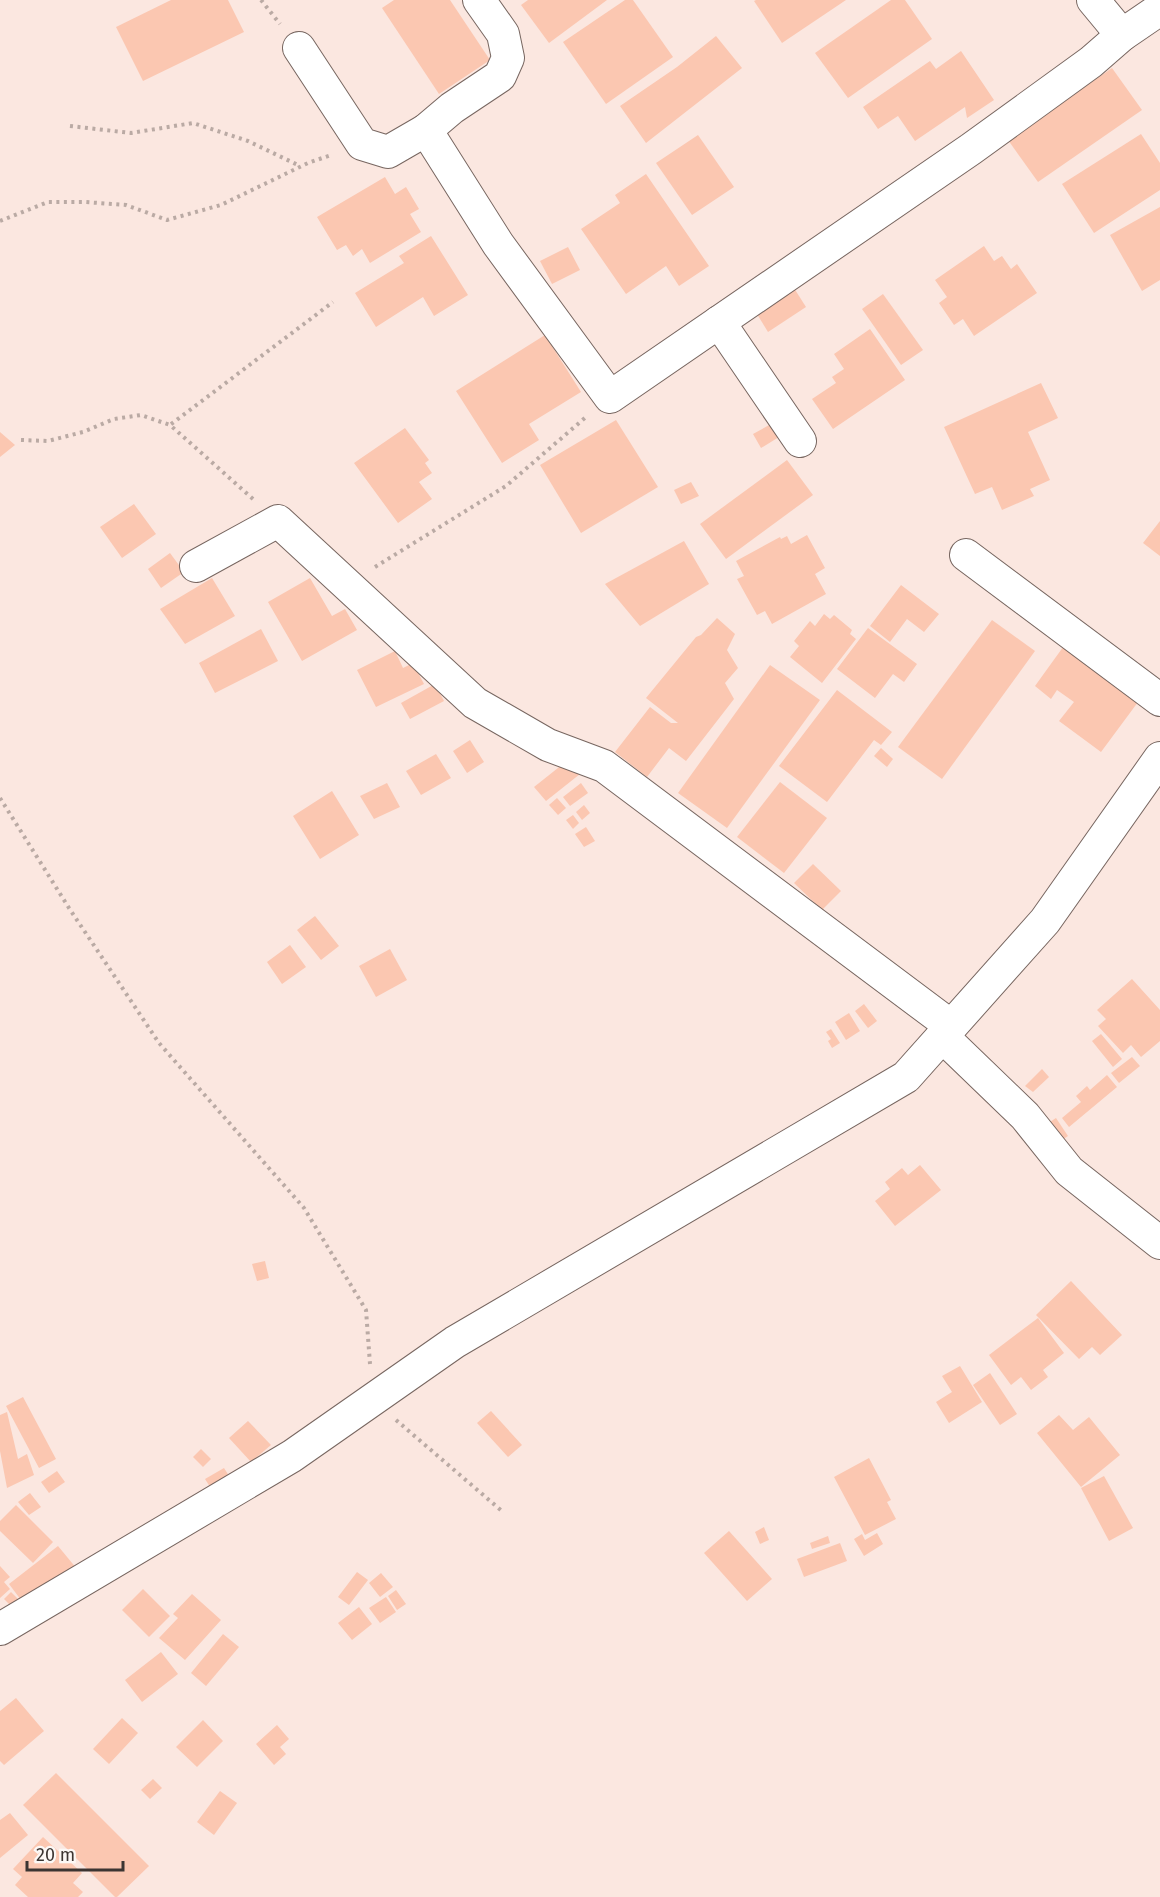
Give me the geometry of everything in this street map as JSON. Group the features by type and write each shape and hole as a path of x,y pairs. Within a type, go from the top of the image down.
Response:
{"street":[{"path":"298,48 362,144 388,152 426,130 452,108 500,76 508,58 503,34 479,0"},
{"path":"1093,0 1122,35"},
{"path":"426,130 498,244 610,397 1013,119 1091,62 1122,35 1160,9"},
{"path":"718,322 800,441"},
{"path":"196,566 278,521 475,704 548,745 604,766 947,1031 1025,1116 1069,1171 1160,1243"},
{"path":"966,555 1160,700"},
{"path":"0,1629 292,1456 454,1342 906,1077 1045,921 1160,758"}],"path":[{"path":"70,126 131,133 193,123 248,141 301,167"},
{"path":"0,221 48,202 126,205 167,220 221,205 301,167 362,144"},
{"path":"170,425 333,302"},
{"path":"346,585 506,486 610,397"},
{"path":"21,440 48,441 83,432 114,420 141,415 170,425 278,521"},
{"path":"0,798 69,908 159,1043 304,1208 366,1310 372,1400 502,1512"}],"building":[{"path":"171,0 228,0 244,32 143,81 116,27"},
{"path":"394,0 450,0 490,60 439,94 382,8"},
{"path":"528,0 607,0 549,43 521,5"},
{"path":"625,0 633,0 673,57 606,104 563,42"},
{"path":"846,0 782,43 754,1"},
{"path":"891,0 905,0 932,39 848,98 815,53"},
{"path":"716,36 742,68 646,143 620,106 677,67"},
{"path":"961,51 994,100 967,118 965,107 915,141 898,116 878,129 863,107 930,61 936,69"},
{"path":"1112,68 1142,110 1038,182 1008,140"},
{"path":"1141,134 1160,163 1160,190 1094,233 1062,184"},
{"path":"698,135 734,187 692,215 656,163"},
{"path":"646,174 709,266 679,286 666,266 626,294 581,229 620,203 615,195"},
{"path":"385,177 395,194 406,187 419,209 410,214 421,232 370,263 362,249 353,256 346,245 337,250 317,217"},
{"path":"1160,207 1160,280 1142,291 1110,235"},
{"path":"431,236 468,295 434,316 423,297 376,327 355,293 404,263 399,256"},
{"path":"984,246 994,261 1002,256 1011,269 1017,264 1037,293 974,336 963,319 954,325 939,303 947,297 935,280"},
{"path":"568,247 580,270 552,284 540,261"},
{"path":"787,277 806,307 768,332 749,301"},
{"path":"883,294 923,350 901,365 862,309"},
{"path":"870,329 905,380 833,429 812,399 836,383 832,377 844,369 834,354"},
{"path":"545,335 581,392 529,424 539,440 502,463 456,391"},
{"path":"1041,383 1058,418 1028,432 1050,480 1030,489 1034,496 1002,510 992,487 975,494 944,427"},
{"path":"616,420 658,487 581,533 540,465"},
{"path":"771,424 779,437 761,448 753,434"},
{"path":"405,428 429,460 425,463 432,473 419,482 432,499 398,523 354,463"},
{"path":"0,432 15,445 0,457"},
{"path":"787,460 813,495 726,559 700,524"},
{"path":"691,482 699,496 681,504 674,490"},
{"path":"134,504 156,534 122,558 100,527"},
{"path":"1160,521 1160,556 1143,543"},
{"path":"807,535 825,568 815,574 826,594 772,624 765,611 757,615 737,579 744,576 736,561 780,537 781,539 787,536 791,544"},
{"path":"684,541 709,584 640,626 605,584"},
{"path":"170,553 184,572 161,588 148,569"},
{"path":"212,578 235,616 185,644 160,609"},
{"path":"310,578 332,616 345,609 357,630 302,661 268,602"},
{"path":"901,585 939,614 924,632 907,619 890,642 870,626"},
{"path":"824,614 830,619 834,615 852,630 850,634 856,639 822,683 790,657 799,646 794,641 810,621 815,626"},
{"path":"717,618 735,634 727,650 738,668 725,683 734,699 686,761 669,748 647,777 615,752 650,707 671,723 678,723 646,698 696,637 701,635"},
{"path":"992,620 1035,651 942,779 898,747"},
{"path":"868,628 917,664 904,682 893,674 875,698 837,669"},
{"path":"261,629 278,661 215,693 199,663"},
{"path":"1066,643 1141,698 1101,752 1059,721 1074,702 1057,690 1051,699 1035,686"},
{"path":"395,651 403,668 413,663 424,684 376,707 357,670"},
{"path":"770,665 820,700 727,828 678,793"},
{"path":"435,684 444,701 410,719 401,703"},
{"path":"837,690 892,732 881,745 874,740 827,802 779,766"},
{"path":"470,740 484,762 467,773 453,751"},
{"path":"881,748 893,759 887,767 874,756"},
{"path":"436,754 451,778 421,795 406,771"},
{"path":"568,760 580,774 546,801 534,787"},
{"path":"780,782 827,818 784,873 737,837"},
{"path":"387,783 400,807 374,819 360,796"},
{"path":"581,783 588,793 570,806 563,797"},
{"path":"332,791 359,835 320,859 293,816"},
{"path":"557,798 566,808 558,815 549,805"},
{"path":"584,805 590,813 582,820 576,812"},
{"path":"573,815 579,823 573,829 566,820"},
{"path":"586,827 595,841 584,847 575,834"},
{"path":"813,864 841,891 822,910 794,883"},
{"path":"315,916 339,946 321,960 297,930"},
{"path":"290,945 306,967 282,984 267,962"},
{"path":"390,949 407,980 376,997 359,966"},
{"path":"1132,979 1160,1010 1160,1041 1141,1057 1131,1045 1123,1053 1098,1026 1106,1019 1097,1010"},
{"path":"864,1004 877,1021 868,1028 855,1011"},
{"path":"849,1013 860,1031 846,1040 835,1022"},
{"path":"831,1029 840,1043 832,1048 828,1041 831,1039 826,1032"},
{"path":"1101,1034 1122,1059 1113,1067 1092,1041"},
{"path":"1132,1057 1140,1066 1119,1083 1111,1073"},
{"path":"1042,1069 1049,1077 1033,1092 1025,1086"},
{"path":"1107,1075 1117,1087 1069,1127 1062,1118 1081,1102 1076,1096 1087,1086 1090,1090"},
{"path":"1056,1118 1068,1136 1052,1147 1039,1129"},
{"path":"920,1165 941,1190 895,1226 875,1201 890,1189 885,1182 902,1168 908,1175"},
{"path":"265,1261 269,1278 257,1281 252,1264"},
{"path":"1071,1281 1122,1335 1100,1355 1092,1347 1079,1359 1036,1315"},
{"path":"1038,1318 1064,1353 1043,1370 1048,1377 1031,1390 1021,1377 1011,1385 989,1355"},
{"path":"960,1366 982,1402 949,1423 936,1402 952,1392 942,1376"},
{"path":"990,1373 1017,1414 1000,1425 973,1385"},
{"path":"23,1397 56,1459 39,1468 6,1406"},
{"path":"491,1411 522,1445 508,1457 477,1423"},
{"path":"7,1412 18,1459 27,1454 34,1475 7,1488 0,1451 0,1415"},
{"path":"1059,1415 1073,1430 1089,1417 1120,1455 1081,1487 1037,1433"},
{"path":"248,1421 271,1445 251,1462 229,1438"},
{"path":"201,1449 211,1459 203,1467 193,1457"},
{"path":"869,1458 891,1500 887,1502 896,1519 865,1535 834,1477"},
{"path":"224,1468 231,1479 212,1490 205,1479"},
{"path":"57,1471 65,1482 49,1493 41,1482"},
{"path":"1104,1476 1133,1528 1109,1541 1081,1488"},
{"path":"30,1493 41,1507 29,1515 18,1502"},
{"path":"16,1505 53,1542 33,1563 0,1531 0,1521"},
{"path":"764,1527 769,1540 760,1544 755,1532"},
{"path":"729,1531 772,1579 747,1601 704,1553"},
{"path":"877,1533 883,1544 864,1556 854,1539 862,1534 865,1540"},
{"path":"828,1536 830,1543 812,1549 810,1543"},
{"path":"840,1543 847,1561 804,1577 797,1559"},
{"path":"58,1546 77,1569 27,1608 9,1584"},
{"path":"0,1566 10,1577 4,1582 10,1589 0,1598"},
{"path":"357,1572 368,1580 349,1605 338,1597"},
{"path":"381,1573 393,1587 380,1597 369,1583"},
{"path":"143,1589 170,1616 149,1637 122,1610"},
{"path":"396,1590 406,1604 397,1610 388,1596"},
{"path":"11,1592 24,1605 17,1612 4,1599"},
{"path":"192,1594 221,1620 185,1660 159,1638 178,1618 173,1614"},
{"path":"386,1597 396,1612 380,1623 369,1608"},
{"path":"359,1607 372,1624 352,1640 338,1623"},
{"path":"223,1634 239,1647 206,1686 191,1673"},
{"path":"161,1652 178,1674 142,1702 125,1680"},
{"path":"16,1698 44,1731 4,1765 0,1761 0,1711"},
{"path":"122,1718 138,1733 109,1764 93,1749"},
{"path":"203,1720 223,1741 197,1767 176,1747"},
{"path":"277,1725 289,1739 280,1747 286,1754 274,1765 256,1744"},
{"path":"56,1773 149,1866 117,1897 23,1805"},
{"path":"153,1779 162,1788 150,1799 141,1790"},
{"path":"220,1791 237,1803 214,1835 197,1822"},
{"path":"10,1813 28,1835 0,1858 0,1820"},
{"path":"43,1837 82,1873 73,1883 83,1892 78,1897 28,1897 15,1885 22,1877 13,1869"}]}
